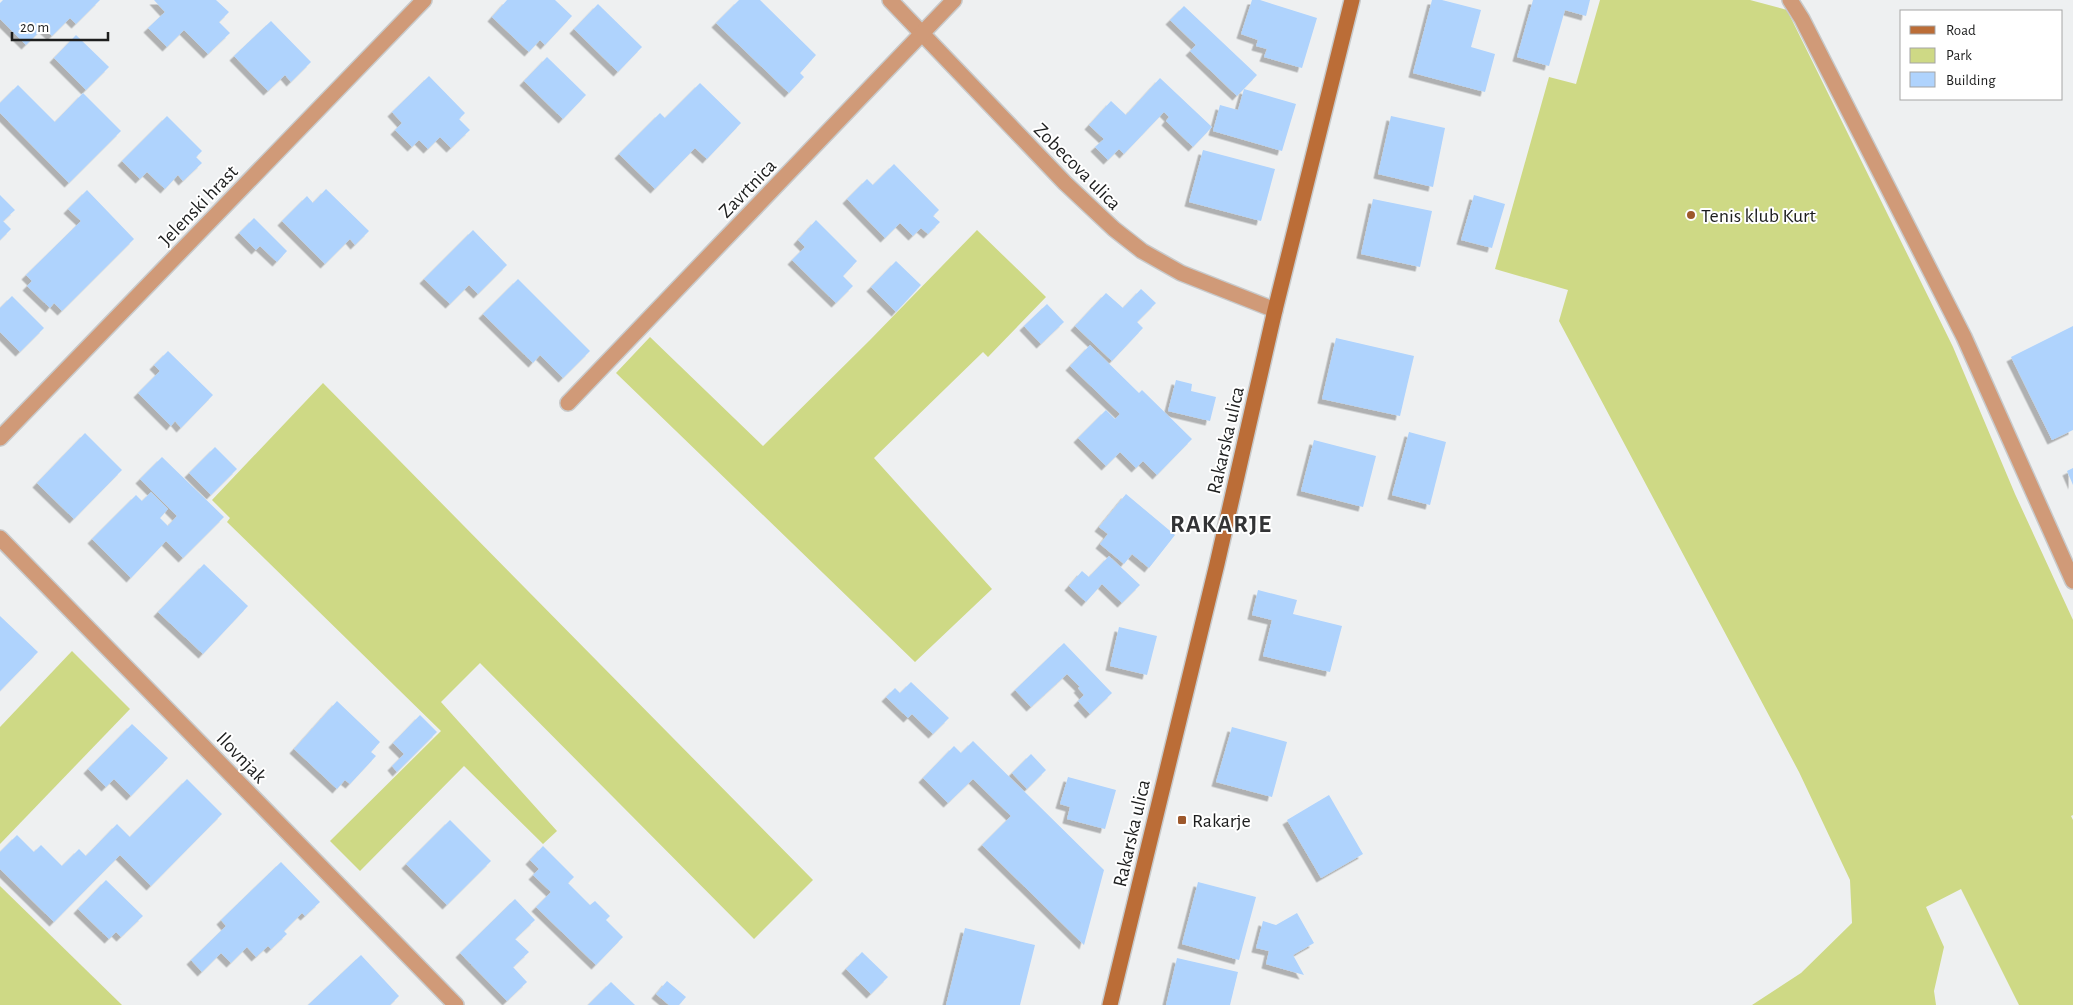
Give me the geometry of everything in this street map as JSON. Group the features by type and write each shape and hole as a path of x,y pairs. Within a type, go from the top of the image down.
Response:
{"main road":[{"name":"Rakarska ulica","path":"1110,1005 1219,554 1275,310 1352,0"}],"street":[{"name":"Jelenski hrast","path":"0,438 424,0"},
{"name":"Zobecova ulica","path":"890,0 1065,183 1114,229 1142,251 1181,273 1275,310"},
{"name":"Zavrtnica","path":"568,403 954,0"},
{"path":"1790,0 1802,19 1964,337 2073,581"},
{"name":"Ilovnjak","path":"0,538 456,1005"}],"green space":[{"path":"1600,0 1750,0 1787,10 1953,347 2015,494 2073,620 2073,815 2071,816 2073,820 2073,1005 2019,1005 1961,889 1926,907 1944,947 1934,991 1936,1005 1752,1005 1801,973 1852,923 1850,880 1799,772 1559,321 1568,290 1495,269 1549,77 1576,84"},
{"path":"977,230 1046,297 988,357 983,352 874,458 992,589 915,662 616,373 650,337 763,446"},
{"path":"323,383 813,880 754,939 480,663 441,702 557,831 543,844 464,766 360,871 330,841 441,731 227,522 230,518 212,500"},
{"path":"72,651 130,709 0,844 0,727"},
{"path":"0,886 122,1005 0,1005"}],"building":[{"path":"3,0 100,0 76,24 70,18 52,36 43,28 26,45 0,19 0,3"},
{"path":"154,0 216,0 229,12 219,22 230,33 208,54 184,30 167,47 148,28 165,12"},
{"path":"507,0 555,0 572,16 545,45 540,40 529,52 492,17"},
{"path":"739,0 760,0 816,55 800,73 804,77 789,93 716,23"},
{"path":"1252,0 1260,0 1317,18 1302,68 1264,57 1267,49 1256,46 1258,40 1241,34"},
{"path":"1432,0 1442,0 1481,10 1471,47 1495,54 1485,92 1413,73"},
{"path":"1533,0 1590,0 1586,16 1565,10 1549,66 1517,57"},
{"path":"598,4 642,47 618,72 574,29"},
{"path":"1184,6 1257,75 1237,96 1190,51 1196,45 1170,20"},
{"path":"271,21 311,62 291,82 285,75 268,91 234,56"},
{"path":"76,35 109,67 86,90 54,58"},
{"path":"547,57 586,95 563,119 524,81"},
{"path":"429,76 465,113 459,119 470,130 451,148 440,137 428,149 419,140 412,147 395,130 402,123 392,112"},
{"path":"1160,78 1212,127 1193,147 1166,121 1169,117 1164,112 1124,154 1119,149 1108,160 1095,147 1104,139 1089,125 1111,101 1126,115"},
{"path":"700,83 741,123 707,159 695,148 655,189 619,154 660,113 665,118"},
{"path":"18,85 55,122 83,93 121,131 69,183 0,113 0,103"},
{"path":"1244,89 1296,104 1282,151 1213,131 1220,105 1238,110"},
{"path":"167,116 202,151 196,157 202,163 183,181 178,175 165,189 147,172 140,179 122,161"},
{"path":"1391,116 1445,128 1433,187 1378,174"},
{"path":"1203,150 1275,169 1261,221 1189,202"},
{"path":"894,164 939,210 933,216 940,222 928,234 921,228 913,236 900,223 885,238 847,199 867,179 873,185"},
{"path":"326,189 369,231 355,245 350,239 325,264 282,221 307,196 313,203"},
{"path":"87,190 134,239 62,311 54,303 50,308 27,286 32,281 26,275 81,221 68,209"},
{"path":"0,195 15,210 3,221 11,229 0,240"},
{"path":"1474,195 1505,204 1492,248 1461,240"},
{"path":"1373,199 1432,211 1420,267 1361,254"},
{"path":"254,218 287,251 277,262 260,246 256,250 239,233"},
{"path":"816,220 857,261 843,276 853,286 836,303 792,260 805,247 798,240"},
{"path":"473,230 507,265 478,294 469,285 450,304 424,279"},
{"path":"896,261 921,285 896,312 871,287"},
{"path":"518,279 590,351 563,378 540,355 533,363 483,314"},
{"path":"1141,289 1156,303 1137,322 1143,328 1112,361 1075,326 1106,293 1123,308"},
{"path":"12,296 44,328 20,352 0,332 0,308"},
{"path":"1047,304 1064,322 1041,344 1024,326"},
{"path":"2073,326 2073,430 2052,440 2011,357"},
{"path":"1336,338 1414,356 1400,416 1322,399"},
{"path":"1090,345 1139,393 1142,390 1192,439 1157,475 1143,461 1136,468 1120,452 1106,466 1078,438 1106,410 1115,419 1120,414 1070,366"},
{"path":"168,351 213,395 181,428 175,421 171,426 138,393 160,371 154,365"},
{"path":"1176,380 1192,384 1191,391 1216,397 1210,421 1168,411"},
{"path":"1409,432 1446,442 1430,505 1392,495"},
{"path":"85,433 122,470 74,519 37,483"},
{"path":"1314,440 1376,456 1363,507 1301,491"},
{"path":"215,447 237,469 211,495 189,473"},
{"path":"162,457 224,517 183,558 166,541 131,578 92,539 136,495 142,501 151,492 168,509 160,518 168,526 177,516 140,479"},
{"path":"2073,468 2073,485 2067,471"},
{"path":"1126,494 1175,535 1149,568 1132,554 1124,564 1100,544 1108,534 1099,527"},
{"path":"1109,556 1140,585 1122,603 1102,584 1086,602 1069,586 1082,571 1089,577"},
{"path":"204,564 248,606 203,654 158,612"},
{"path":"1258,590 1297,600 1293,614 1342,626 1330,672 1263,656 1272,620 1252,615"},
{"path":"0,616 38,652 0,691"},
{"path":"1119,627 1157,636 1147,675 1110,666"},
{"path":"1064,643 1112,693 1090,714 1078,701 1084,695 1078,688 1080,687 1067,674 1031,707 1015,690"},
{"path":"911,682 949,718 933,734 912,714 908,718 886,697 895,688 900,693"},
{"path":"337,701 380,742 371,752 376,756 350,784 345,780 337,789 294,749"},
{"path":"420,715 437,732 397,772 392,766 404,754 393,743"},
{"path":"132,724 168,758 131,796 114,779 106,787 88,769"},
{"path":"1232,727 1287,742 1272,797 1216,782"},
{"path":"973,741 1104,870 1084,945 982,845 1011,816 973,779 948,803 923,778 954,746 961,753"},
{"path":"1031,754 1046,770 1027,789 1012,773"},
{"path":"1068,777 1116,790 1105,829 1067,819 1070,807 1060,804"},
{"path":"187,779 222,814 151,886 120,855 54,922 0,869 0,852 17,835 34,852 41,845 62,866 79,849 86,856 117,824 130,837"},
{"path":"1329,795 1363,854 1321,878 1287,820"},
{"path":"450,820 491,861 447,905 406,864"},
{"path":"543,846 574,877 568,883 590,905 595,901 610,916 606,920 623,937 596,965 536,907 551,892 533,875 539,869 530,860"},
{"path":"281,862 320,902 305,916 302,913 284,931 287,934 271,949 268,946 256,957 247,947 231,963 221,953 202,972 191,960 226,926 221,920"},
{"path":"106,880 143,916 121,937 116,932 109,939 78,909"},
{"path":"1198,882 1256,897 1239,960 1182,944"},
{"path":"515,899 535,920 515,939 529,952 513,967 527,982 507,1001 460,953"},
{"path":"1297,913 1314,943 1293,955 1304,975 1266,964 1269,951 1256,948 1263,921 1276,925"},
{"path":"965,928 1035,945 1020,1005 946,1005"},
{"path":"862,952 888,977 871,994 846,969"},
{"path":"361,955 399,996 390,1005 308,1005"},
{"path":"1177,958 1238,972 1230,1005 1166,1005"},
{"path":"667,981 686,997 679,1005 669,1005 656,994"},
{"path":"611,982 635,1005 588,1005"}],"place":[{"name":"Tenis klub Kurt","path":"1691,215"},
{"name":"Rakarje","path":"1182,820"}],"district":[{"name":"RAKARJE","path":"1221,523"}]}
